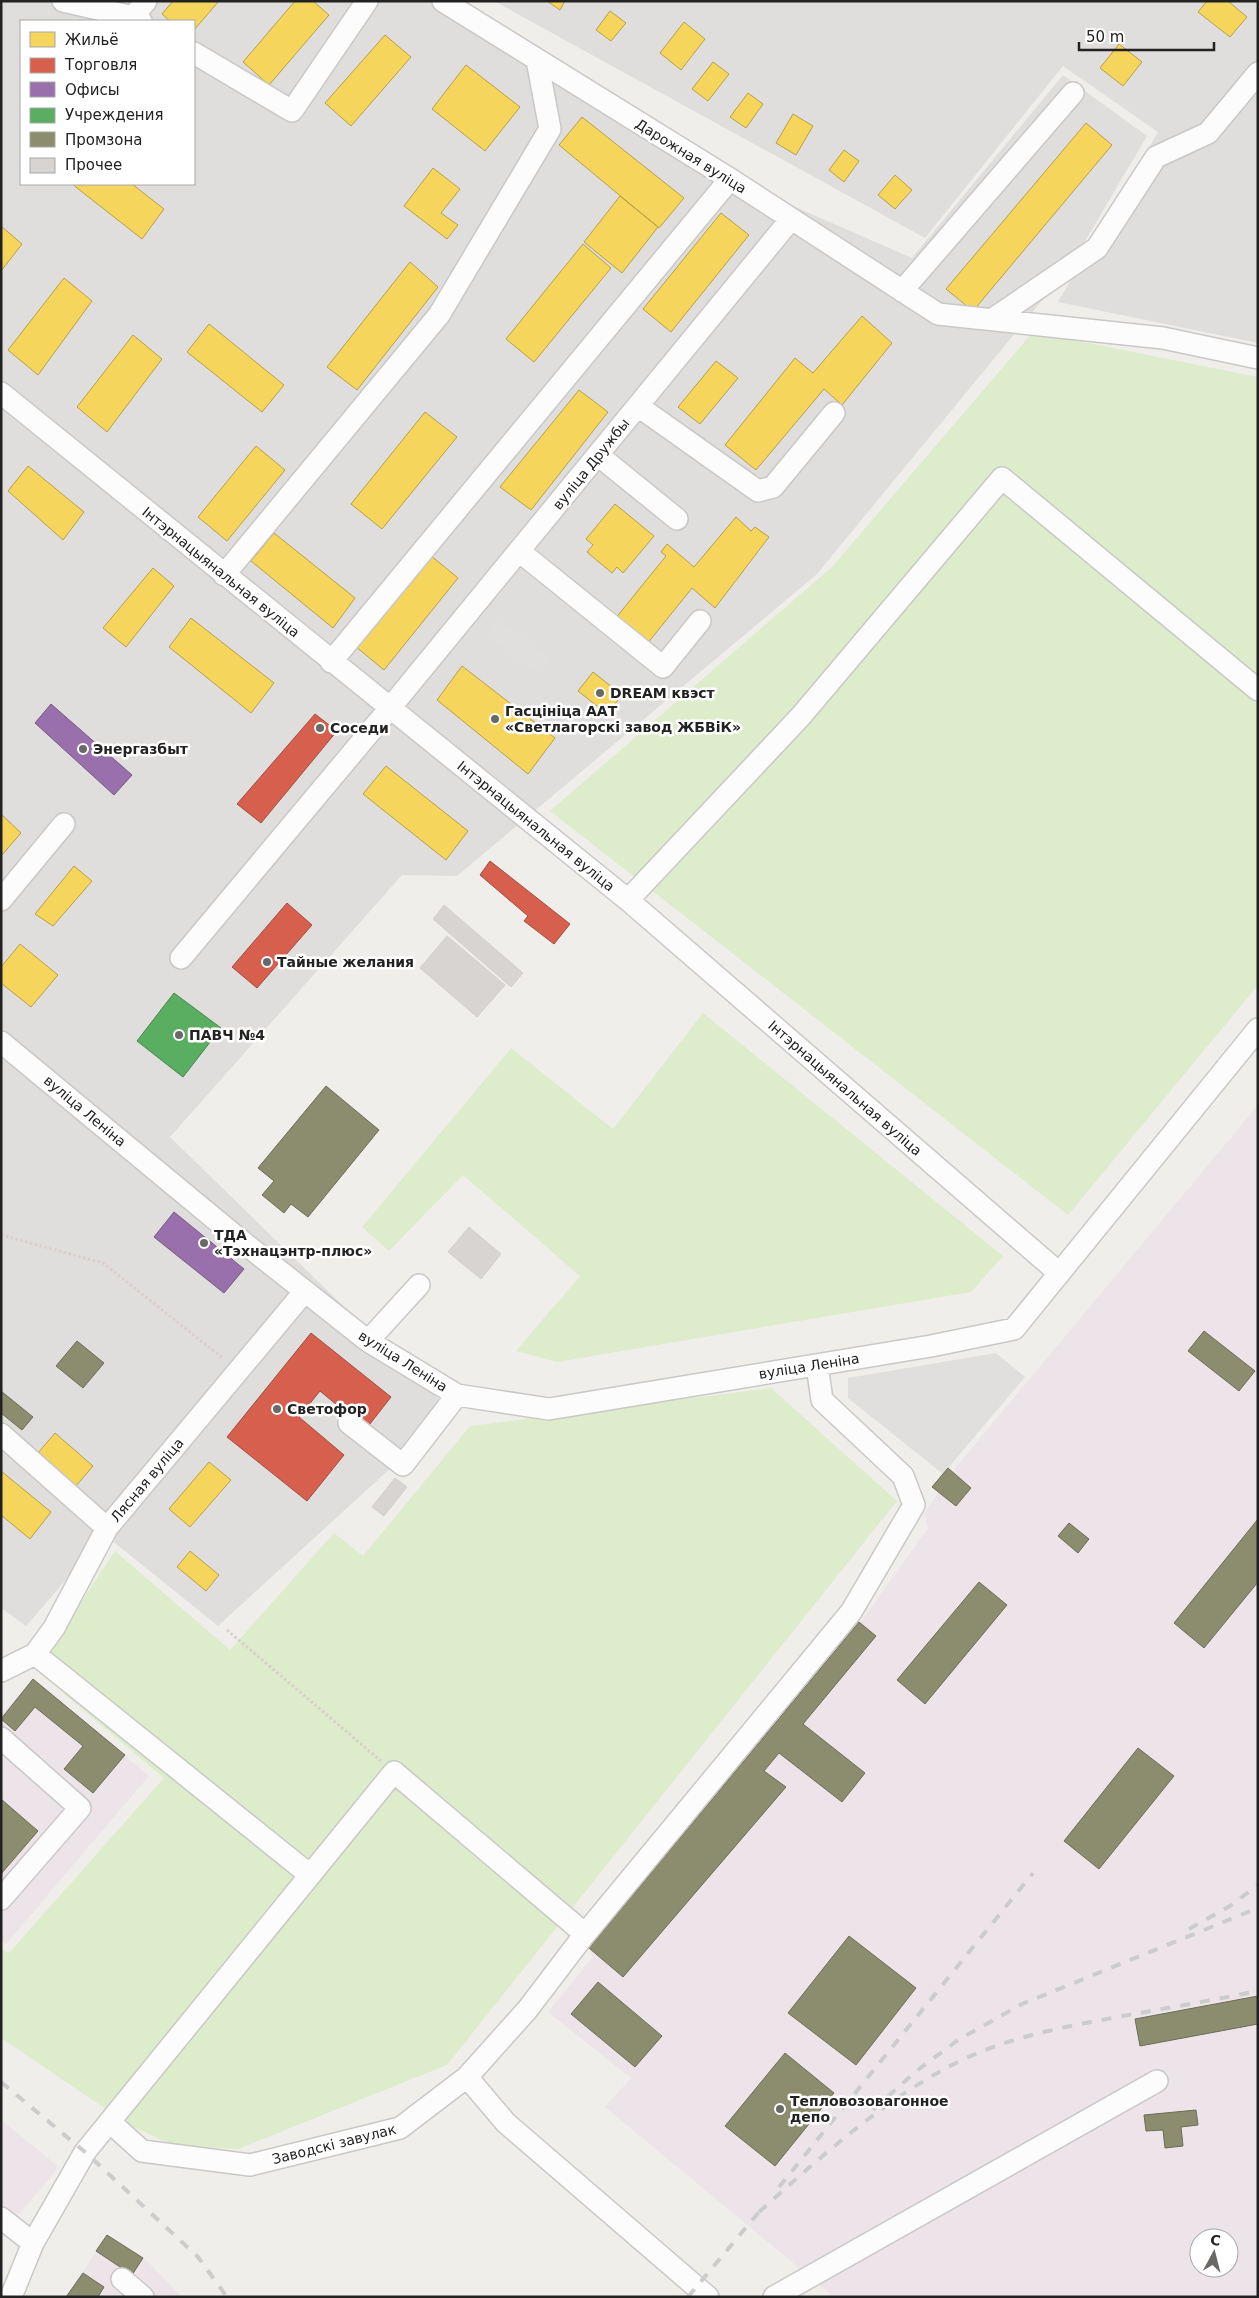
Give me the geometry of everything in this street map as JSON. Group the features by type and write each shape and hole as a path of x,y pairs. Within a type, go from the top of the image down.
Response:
{"street":[{"path":"63,1 140,13"},
{"path":"195,54 292,111 367,1"},
{"name":"Дарожная вуліца","path":"443,1 730,179 938,314 993,320"},
{"path":"224,574 439,315 550,129 537,60"},
{"path":"993,320 1097,248 1156,157 1208,133 1258,73"},
{"path":"902,291 1073,93"},
{"path":"331,662 730,179"},
{"name":"вуліца Дружбы","path":"181,958 390,708 791,219"},
{"path":"993,320 1163,338 1258,358"},
{"name":"Інтэрнацыянальная вуліца","path":"1,393 331,662 628,900 1059,1273"},
{"path":"638,406 758,491 773,487 834,413"},
{"path":"598,455 677,519"},
{"path":"628,900 801,716 1002,478 1258,690"},
{"path":"519,551 663,667 700,621"},
{"path":"1,900 64,824"},
{"name":"вуліца Леніна","path":"1,1042 368,1341 457,1395 549,1409 931,1346 1014,1329 1258,1029"},
{"path":"368,1341 419,1285"},
{"name":"Лясная вуліца","path":"1,1671 35,1654 54,1628 107,1528 305,1291"},
{"name":"Заводскі завулак","path":"110,2122 142,2152 250,2165 400,2128 467,2077 527,2010 585,1934 851,1612 914,1504 903,1476 822,1400 817,1365"},
{"path":"349,1423 403,1465 457,1395"},
{"path":"1,1434 107,1528"},
{"path":"35,1654 310,1876"},
{"path":"1,1738 80,1808 1,1899"},
{"path":"11,2297 33,2242 85,2152 394,1772 585,1934"},
{"path":"467,2077 506,2123 708,2297"},
{"path":"774,2297 1157,2081"},
{"path":"1,2218 33,2242"},
{"path":"122,2279 143,2297"}],"path":[{"path":"1,1235 103,1263 238,1370"},
{"path":"227,1630 394,1772"}],"shaded area":[{"path":"1,1 451,1 519,38 793,206 912,258 1063,75 1147,136 1071,265 817,574 457,876 402,875 170,1137 452,1412 218,1626 105,1535 26,1626 1,1608"},
{"path":"494,1 1258,1 1258,343 1058,302 1158,132 1063,66 925,238"},
{"path":"499,620 549,660 538,674 488,634"},
{"path":"1258,1105 1258,2297 834,2297 605,2107 631,2078 548,2012 593,1957 589,1948 858,1626 928,1528 924,1514 952,1472"},
{"path":"996,1353 1025,1377 943,1474 848,1398 848,1378"},
{"path":"33,1679 149,1776 6,1944 1,1940 1,1715"},
{"path":"1,2120 59,2167 17,2217 1,2204"},
{"path":"107,2235 149,2263 182,2297 66,2297"}],"green space":[{"path":"1033,332 1258,377 1258,985 1068,1215 550,811 832,567"},
{"path":"703,1013 1003,1256 971,1292 557,1362 516,1351 580,1276 463,1175 389,1251 362,1227 511,1048 613,1129"},
{"path":"771,1388 897,1501 447,2065 238,2149 176,2146 131,2126 1,2038 1,1949 9,1953 164,1778 36,1670 115,1551 230,1650 334,1533 363,1556 470,1426"}],"building: Жильё":[{"path":"173,1 219,1 195,29 195,20 169,20 162,14"},
{"path":"295,1 313,1 329,15 269,85 243,62"},
{"path":"547,1 565,1 560,10"},
{"path":"1207,1 1228,1 1247,17 1230,37 1198,12"},
{"path":"610,11 626,23 611,41 596,30"},
{"path":"684,22 705,39 681,70 660,53"},
{"path":"385,35 411,57 351,126 325,103"},
{"path":"1119,44 1142,62 1123,86 1100,68"},
{"path":"713,62 729,74 708,101 692,89"},
{"path":"466,65 520,107 485,151 432,109"},
{"path":"748,93 763,104 746,128 730,117"},
{"path":"793,114 813,126 796,155 776,143"},
{"path":"582,117 684,198 659,228 559,145"},
{"path":"1086,123 1112,145 973,311 946,289"},
{"path":"844,150 859,161 844,182 829,170"},
{"path":"433,168 460,189 441,213 458,225 447,239 404,206"},
{"path":"895,175 912,190 895,209 878,195"},
{"path":"73,185 133,185 164,209 142,239"},
{"path":"620,196 658,227 622,273 584,242"},
{"path":"721,213 749,235 671,332 643,309"},
{"path":"1,226 22,244 1,271"},
{"path":"583,244 611,268 534,362 506,339"},
{"path":"410,262 438,287 357,390 327,367"},
{"path":"64,278 92,301 38,375 8,350"},
{"path":"862,316 892,343 842,405 824,389 756,470 725,445 795,358 813,373"},
{"path":"209,324 284,385 262,412 187,352"},
{"path":"133,335 162,359 107,432 77,407"},
{"path":"716,361 738,378 700,424 678,407"},
{"path":"579,390 608,412 531,510 500,487"},
{"path":"425,412 457,437 382,529 351,504"},
{"path":"256,446 285,470 227,541 198,517"},
{"path":"28,466 84,512 63,540 8,491"},
{"path":"615,504 654,536 623,573 617,567 612,573 587,552 593,545 586,539"},
{"path":"736,517 751,531 755,527 769,537 715,608 692,588 647,644 615,619 666,556 661,552 667,544 694,567"},
{"path":"274,533 355,598 333,628 251,561"},
{"path":"430,555 458,578 384,670 355,646"},
{"path":"153,568 174,586 126,647 103,628"},
{"path":"191,618 274,683 251,713 169,647"},
{"name":"Гасцініца ААТ «Светлагорскі завод ЖБВіК»","path":"462,666 555,738 528,774 437,700"},
{"name":"DREAM квэст","path":"593,672 622,695 607,714 578,691"},
{"path":"386,766 468,831 446,860 363,794"},
{"path":"1,814 21,833 1,856"},
{"path":"74,866 92,881 53,926 35,914"},
{"path":"20,944 58,975 31,1007 1,983 1,967"},
{"path":"55,1433 93,1466 76,1486 38,1453"},
{"path":"209,1462 231,1480 190,1527 169,1509"},
{"path":"1,1471 51,1512 30,1539 1,1515"},
{"path":"190,1551 219,1575 206,1591 177,1567"}],"building: Торговля":[{"path":"315,714 337,731 261,823 237,804"},
{"path":"490,861 570,924 554,944 524,921 528,916 480,875"},
{"path":"287,903 312,925 257,988 232,967"},
{"name":"Светофор","path":"311,1333 391,1397 366,1429 320,1391 299,1417 344,1455 307,1501 227,1437"}],"building: Офисы":[{"name":"Энергазбыт","path":"51,704 132,775 114,795 35,723"},
{"path":"174,1212 244,1269 224,1293 154,1237"}],"building: Учреждения":[{"name":"ПАВЧ №4","path":"174,993 221,1028 183,1077 137,1041"}],"building: Промзона":[{"path":"326,1086 379,1130 308,1217 291,1204 284,1213 262,1195 274,1181 258,1168"},
{"path":"1204,1331 1255,1371 1239,1391 1188,1351"},
{"path":"77,1341 104,1363 83,1388 56,1366"},
{"path":"1,1391 33,1417 22,1430 1,1413"},
{"path":"948,1468 971,1488 956,1506 932,1487"},
{"path":"1258,1519 1258,1582 1204,1648 1174,1623"},
{"path":"1069,1523 1089,1539 1078,1553 1058,1536"},
{"path":"979,1582 1007,1605 925,1704 897,1680"},
{"path":"859,1622 876,1636 803,1724 865,1773 842,1802 779,1753 764,1771 786,1787 623,1977 589,1948"},
{"path":"33,1679 125,1755 93,1793 64,1769 83,1746 35,1707 15,1731 1,1719"},
{"path":"1138,1748 1174,1776 1099,1869 1064,1841"},
{"path":"1,1799 38,1831 1,1874"},
{"path":"849,1936 916,1988 856,2065 788,2013"},
{"path":"598,1982 662,2036 635,2067 571,2014"},
{"path":"1258,1996 1258,2024 1140,2046 1135,2019"},
{"name":"Тепловозовагонное депо","path":"785,2053 834,2093 775,2166 725,2126"},
{"path":"1196,2110 1198,2125 1181,2127 1183,2146 1165,2148 1163,2130 1146,2131 1144,2115"},
{"path":"107,2235 143,2258 132,2275 96,2251"},
{"path":"83,2273 104,2287 98,2297 66,2297"}],"building: Прочее":[{"path":"444,905 523,973 511,987 433,919"},
{"path":"447,936 505,985 477,1017 420,968"},
{"path":"469,1227 501,1254 481,1279 448,1252"},
{"path":"395,1478 407,1487 384,1516 372,1507"}],"railway":[{"path":"779,2187 1033,1873"},
{"path":"1189,1929 1230,1906 1258,1885"},
{"path":"873,2110 915,2072 958,2040 1022,2004 1258,1908"},
{"path":"759,2212 831,2149 881,2110 907,2091 962,2060 1001,2044 1041,2033 1258,1991"},
{"path":"1,2082 85,2152 198,2257 227,2297"},
{"path":"688,2297 763,2207"}],"place":[{"name":"DREAM квэст","path":"600,693"},
{"name":"Гасцініца ААТ «Светлагорскі завод ЖБВіК»","path":"495,719"},
{"name":"Соседи","path":"320,728"},
{"name":"Энергазбыт","path":"83,749"},
{"name":"Тайные желания","path":"267,962"},
{"name":"ПАВЧ №4","path":"179,1035"},
{"name":"ТДА «Тэхнацэнтр-плюс»","path":"204,1243"},
{"name":"Светофор","path":"277,1409"},
{"name":"Тепловозовагонное депо","path":"780,2109"}]}
